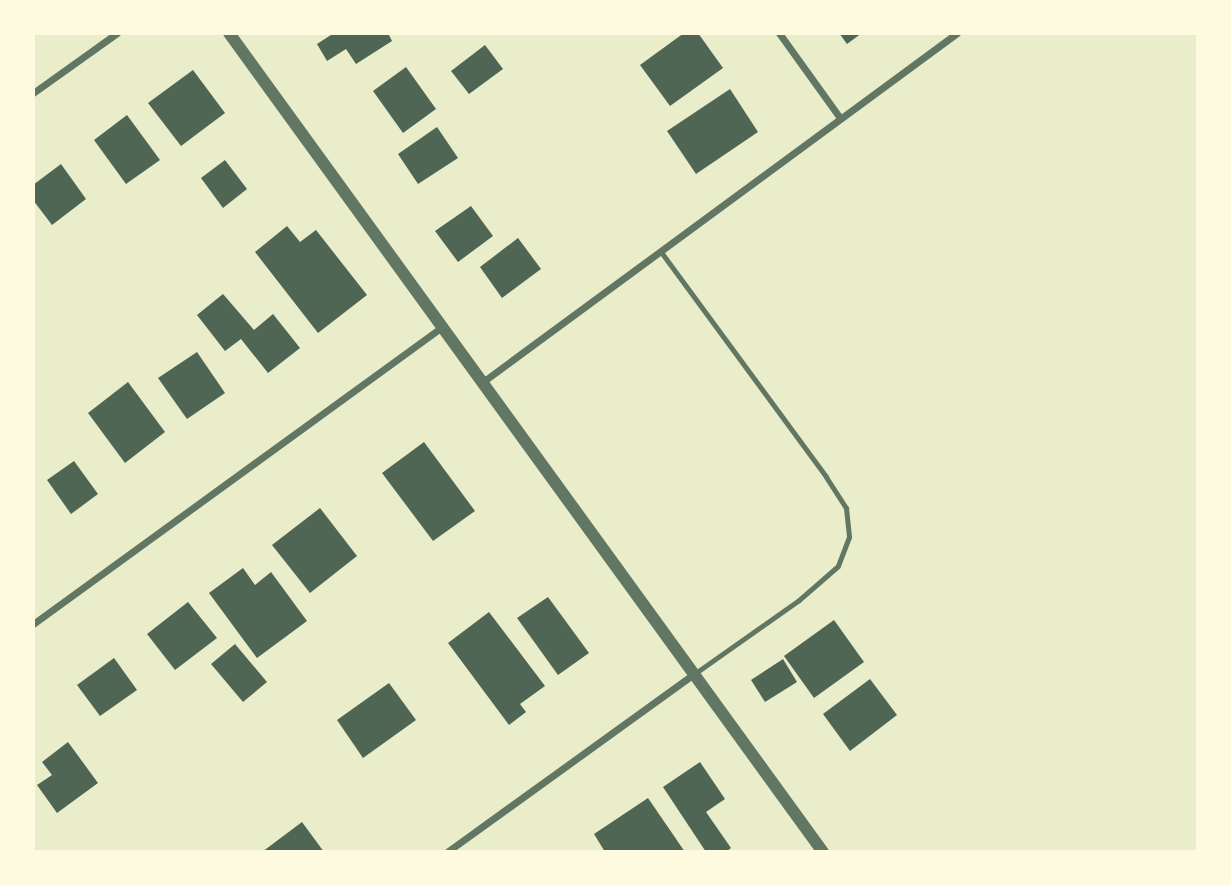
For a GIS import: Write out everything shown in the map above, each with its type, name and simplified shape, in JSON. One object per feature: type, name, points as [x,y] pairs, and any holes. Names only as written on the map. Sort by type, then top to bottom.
[{"type":"street","points":[[33,93],[117,33]]},
{"type":"street","points":[[229,33],[823,852]]},
{"type":"street","points":[[779,33],[840,118]]},
{"type":"street","points":[[484,382],[957,33]]},
{"type":"street","points":[[33,624],[442,327]]},
{"type":"street","points":[[447,852],[694,674]]},
{"type":"lane","points":[[661,252],[826,477],[846,508],[849,537],[838,566],[799,600],[694,674]]},
{"type":"building","points":[[334,33],[388,33],[392,41],[356,64],[346,49],[327,61],[317,44]]},
{"type":"building","points":[[684,33],[698,33],[723,68],[670,106],[640,65]]},
{"type":"building","points":[[839,33],[862,33],[847,44]]},
{"type":"building","points":[[485,45],[503,69],[469,94],[451,71]]},
{"type":"building","points":[[406,67],[436,109],[403,133],[373,91]]},
{"type":"building","points":[[193,70],[225,113],[181,146],[148,103]]},
{"type":"building","points":[[730,89],[758,132],[696,174],[667,131]]},
{"type":"building","points":[[127,115],[160,160],[126,184],[94,140]]},
{"type":"building","points":[[437,127],[458,158],[418,184],[398,154]]},
{"type":"building","points":[[225,160],[247,189],[223,208],[201,178]]},
{"type":"building","points":[[61,164],[86,199],[52,225],[33,200],[33,185]]},
{"type":"building","points":[[471,206],[493,236],[458,262],[435,231]]},
{"type":"building","points":[[287,226],[300,242],[316,230],[367,295],[318,333],[255,252]]},
{"type":"building","points":[[518,238],[541,269],[502,298],[480,267]]},
{"type":"building","points":[[223,294],[254,330],[273,314],[300,348],[268,373],[241,339],[225,351],[197,315]]},
{"type":"building","points":[[197,352],[225,393],[187,419],[158,378]]},
{"type":"building","points":[[128,382],[165,432],[125,463],[88,413]]},
{"type":"building","points":[[424,442],[475,511],[433,541],[382,473]]},
{"type":"building","points":[[74,461],[98,494],[71,514],[47,480]]},
{"type":"building","points":[[320,508],[357,556],[310,593],[272,545]]},
{"type":"building","points":[[243,568],[255,585],[271,572],[307,621],[257,658],[209,593]]},
{"type":"building","points":[[548,597],[589,653],[558,675],[517,618]]},
{"type":"building","points":[[188,602],[217,638],[175,670],[147,634]]},
{"type":"building","points":[[489,612],[545,686],[520,704],[526,712],[509,725],[448,643]]},
{"type":"building","points":[[834,620],[864,662],[814,698],[784,656]]},
{"type":"building","points":[[235,644],[267,682],[243,702],[211,664]]},
{"type":"building","points":[[114,658],[137,690],[100,716],[77,685]]},
{"type":"building","points":[[783,659],[797,682],[765,702],[751,680]]},
{"type":"building","points":[[870,679],[897,715],[850,751],[823,714]]},
{"type":"building","points":[[389,683],[416,720],[363,758],[337,720]]},
{"type":"building","points":[[68,742],[98,783],[57,813],[37,785],[52,775],[42,762]]},
{"type":"building","points":[[700,762],[725,799],[706,812],[731,848],[726,852],[706,852],[663,787]]},
{"type":"building","points":[[648,798],[685,852],[605,852],[594,834]]},
{"type":"building","points":[[302,822],[324,852],[262,852]]}]
